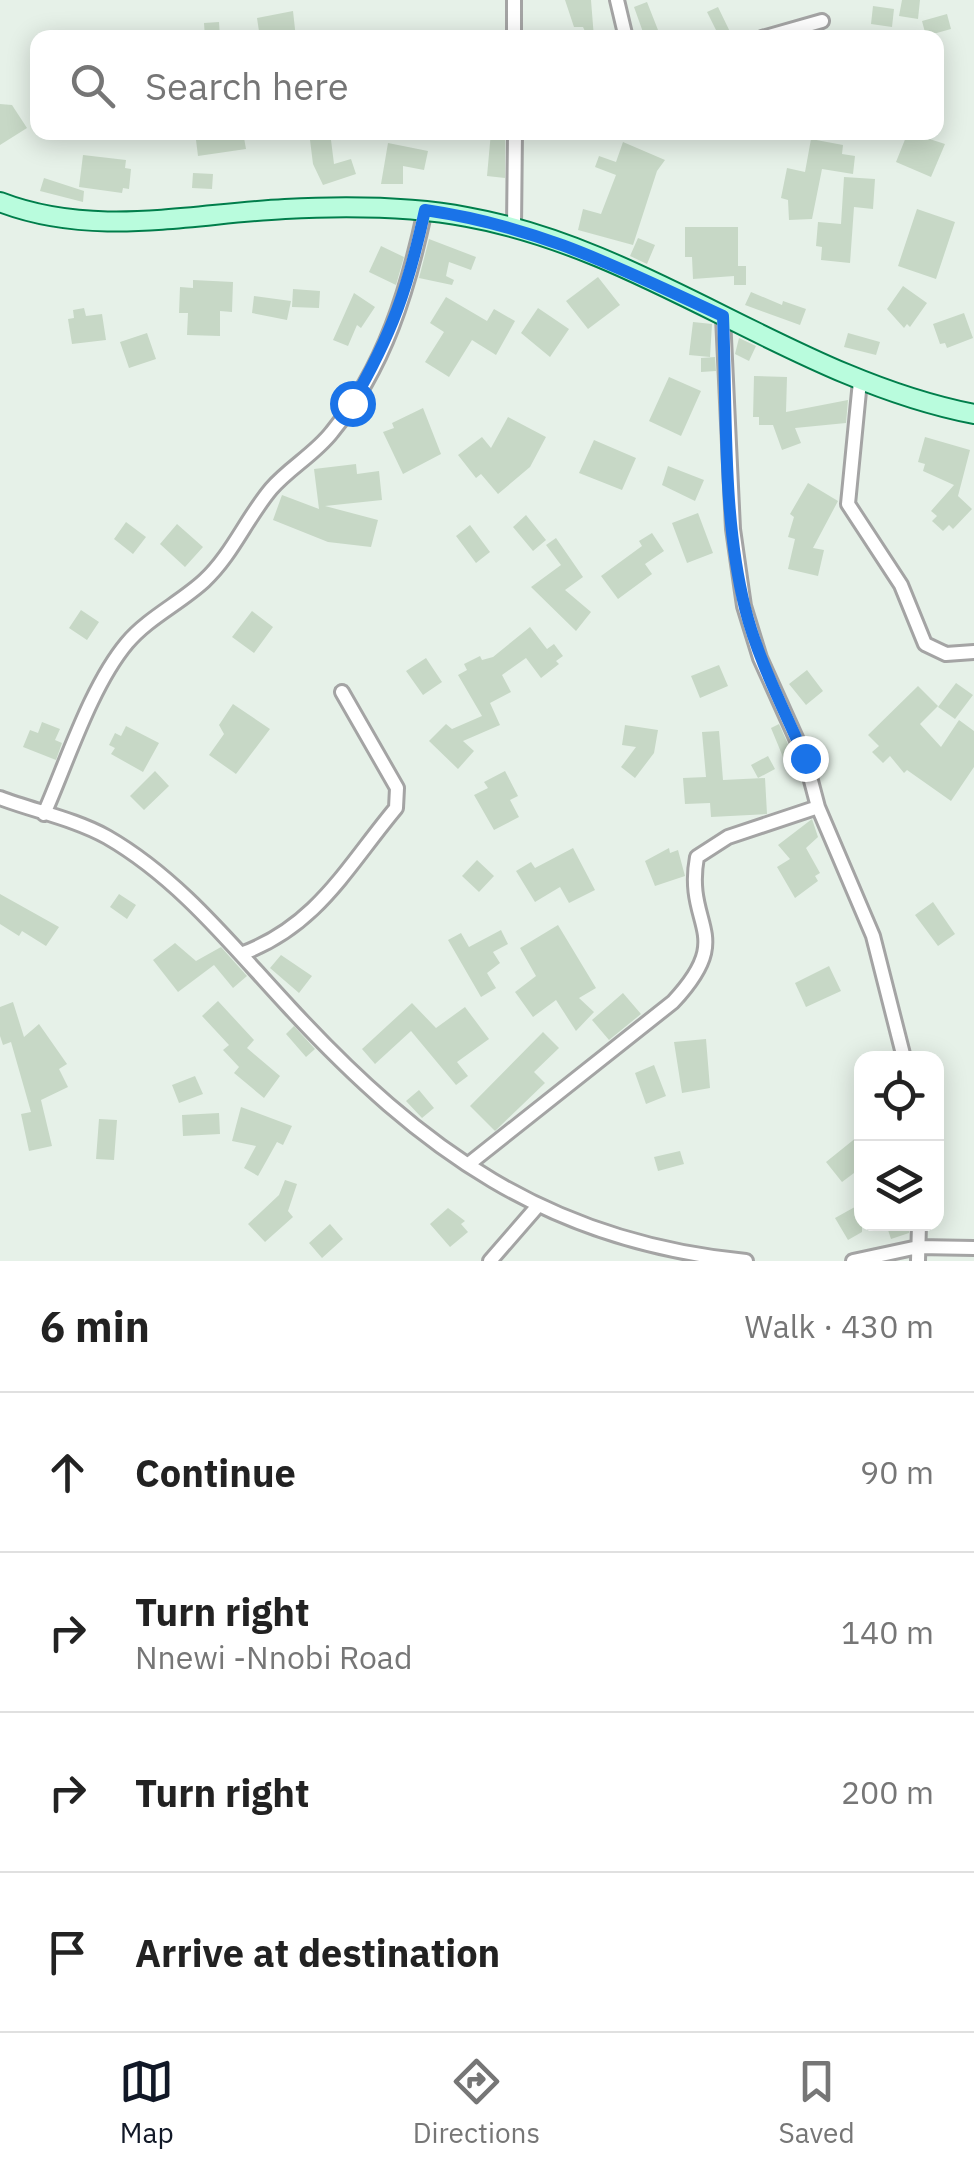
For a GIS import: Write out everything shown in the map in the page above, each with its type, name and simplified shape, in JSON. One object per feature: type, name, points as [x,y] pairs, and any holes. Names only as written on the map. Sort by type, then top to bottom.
[{"type":"main road","points":[[0,202],[96,221],[157,223],[286,209],[425,210],[514,228],[568,244],[860,381],[935,406],[974,414]]},
{"type":"street","points":[[514,0],[514,30]]},
{"type":"street","points":[[617,0],[624,30]]},
{"type":"street","points":[[789,30],[822,20]]},
{"type":"street","points":[[514,228],[515,140]]},
{"type":"street","points":[[44,814],[84,723],[128,642],[202,582],[226,557],[272,488],[331,434],[352,403],[387,342],[408,289],[425,210]]},
{"type":"street","points":[[723,316],[732,528],[744,606],[760,658],[805,758],[818,807],[873,936],[902,1051]]},
{"type":"street","points":[[860,381],[848,504],[902,586],[925,644],[946,654],[974,652]]},
{"type":"street","points":[[241,954],[276,941],[302,922],[396,808],[398,788],[342,692]]},
{"type":"street","points":[[0,798],[105,836],[150,867],[241,954],[372,1096],[536,1208],[643,1246],[746,1261]]},
{"type":"street","points":[[470,1163],[673,1002],[696,976],[707,956],[693,879],[697,857],[728,837],[818,807]]},
{"type":"street","points":[[490,1261],[536,1208]]},
{"type":"street","points":[[854,1261],[974,1248]]},
{"type":"building","points":[[565,0],[591,0],[593,30],[574,27]]},
{"type":"building","points":[[902,0],[920,0],[918,19],[899,16]]},
{"type":"building","points":[[647,2],[658,30],[642,30],[634,7]]},
{"type":"building","points":[[873,6],[894,9],[892,27],[871,24]]},
{"type":"building","points":[[718,7],[729,30],[716,30],[707,12]]},
{"type":"building","points":[[293,11],[295,30],[259,30],[257,18]]},
{"type":"building","points":[[947,14],[951,29],[924,30],[922,21]]},
{"type":"building","points":[[219,22],[220,30],[204,30],[204,23]]},
{"type":"building","points":[[0,104],[12,105],[27,128],[0,145]]},
{"type":"building","points":[[196,140],[244,140],[246,149],[198,156]]},
{"type":"building","points":[[310,140],[331,140],[334,164],[351,159],[356,174],[323,185],[313,164]]},
{"type":"building","points":[[490,140],[505,140],[505,178],[487,176]]},
{"type":"building","points":[[811,140],[843,145],[842,154],[855,156],[853,174],[822,169],[812,219],[789,220],[788,200],[781,198],[787,168],[805,172]]},
{"type":"building","points":[[905,140],[945,144],[931,177],[896,162]]},
{"type":"building","points":[[623,142],[665,160],[657,171],[633,245],[578,230],[583,209],[601,214],[616,175],[595,167],[599,156],[616,162]]},
{"type":"building","points":[[388,143],[428,151],[424,170],[403,166],[403,184],[381,184]]},
{"type":"building","points":[[83,155],[126,160],[125,168],[131,169],[129,189],[123,188],[122,193],[79,187]]},
{"type":"building","points":[[193,173],[213,174],[212,189],[192,188]]},
{"type":"building","points":[[844,177],[875,179],[873,209],[854,207],[850,263],[821,260],[822,247],[816,246],[818,222],[841,224]]},
{"type":"building","points":[[44,178],[84,191],[83,202],[40,191]]},
{"type":"building","points":[[917,209],[955,222],[936,279],[898,266]]},
{"type":"building","points":[[685,227],[738,227],[738,266],[746,266],[746,285],[734,285],[734,276],[693,279],[692,257],[685,257]]},
{"type":"building","points":[[638,238],[655,245],[647,264],[630,256]]},
{"type":"building","points":[[429,239],[476,257],[471,270],[449,262],[446,276],[454,280],[452,285],[419,278]]},
{"type":"building","points":[[381,246],[404,257],[396,285],[369,272]]},
{"type":"building","points":[[598,277],[620,305],[588,329],[566,301]]},
{"type":"building","points":[[193,280],[233,282],[232,312],[220,311],[220,336],[187,335],[188,313],[179,313],[180,287],[193,288]]},
{"type":"building","points":[[903,286],[927,303],[910,327],[907,324],[904,328],[887,309]]},
{"type":"building","points":[[293,289],[320,291],[319,308],[292,307]]},
{"type":"building","points":[[751,292],[782,305],[783,301],[806,309],[800,325],[745,305]]},
{"type":"building","points":[[354,293],[375,307],[361,328],[357,325],[348,346],[333,340]]},
{"type":"building","points":[[254,296],[291,301],[287,320],[252,313]]},
{"type":"building","points":[[446,297],[487,321],[494,309],[515,321],[496,355],[472,340],[449,377],[425,362],[444,332],[430,323]]},
{"type":"building","points":[[84,308],[86,316],[102,314],[106,340],[72,344],[68,319],[74,318],[73,310]]},
{"type":"building","points":[[538,308],[569,329],[550,357],[521,333]]},
{"type":"building","points":[[964,313],[973,338],[947,348],[945,343],[940,344],[933,324]]},
{"type":"building","points":[[693,322],[712,324],[710,357],[689,355]]},
{"type":"building","points":[[147,333],[156,359],[129,368],[120,342]]},
{"type":"building","points":[[848,333],[880,342],[876,355],[844,347]]},
{"type":"building","points":[[739,338],[756,346],[749,361],[735,354]]},
{"type":"building","points":[[715,357],[716,371],[701,372],[701,358]]},
{"type":"building","points":[[754,376],[787,377],[786,412],[848,400],[846,423],[795,428],[801,443],[782,450],[773,425],[759,425],[759,417],[753,417]]},
{"type":"building","points":[[669,377],[701,391],[681,436],[649,421]]},
{"type":"building","points":[[423,408],[441,454],[403,474],[383,432],[394,428],[392,423]]},
{"type":"building","points":[[508,417],[546,437],[530,467],[498,494],[481,474],[476,478],[458,455],[482,437],[491,448]]},
{"type":"building","points":[[925,437],[970,450],[958,496],[972,509],[953,529],[949,525],[943,531],[932,521],[937,516],[931,511],[954,485],[923,471],[925,464],[918,462]]},
{"type":"building","points":[[594,440],[636,458],[622,490],[579,473]]},
{"type":"building","points":[[356,464],[357,474],[379,471],[382,500],[325,506],[378,520],[371,547],[328,542],[273,520],[282,495],[319,509],[314,469]]},
{"type":"building","points":[[668,466],[704,480],[695,501],[662,485]]},
{"type":"building","points":[[808,483],[838,501],[813,548],[824,550],[818,576],[788,569],[795,539],[788,537],[794,517],[790,514]]},
{"type":"building","points":[[698,513],[713,553],[687,563],[672,523]]},
{"type":"building","points":[[526,515],[546,540],[533,551],[513,527]]},
{"type":"building","points":[[126,522],[146,537],[133,554],[114,539]]},
{"type":"building","points":[[177,524],[203,547],[185,567],[160,544]]},
{"type":"building","points":[[470,525],[490,552],[476,563],[456,536]]},
{"type":"building","points":[[652,533],[664,551],[645,564],[652,574],[618,599],[601,576],[642,546],[639,541]]},
{"type":"building","points":[[556,538],[583,577],[565,590],[591,612],[576,631],[531,587],[561,565],[546,545]]},
{"type":"building","points":[[81,610],[99,622],[87,640],[69,628]]},
{"type":"building","points":[[252,611],[273,627],[254,653],[232,637]]},
{"type":"building","points":[[530,627],[547,649],[554,644],[563,656],[556,661],[559,664],[541,678],[526,658],[502,675],[511,692],[490,703],[500,725],[463,741],[474,751],[458,769],[429,741],[446,724],[452,729],[482,716],[458,675],[467,670],[464,664],[480,656],[482,660],[493,657]]},
{"type":"building","points":[[426,658],[442,682],[423,695],[406,671]]},
{"type":"building","points":[[719,665],[728,686],[700,698],[691,676]]},
{"type":"building","points":[[807,670],[823,691],[806,705],[789,684]]},
{"type":"building","points":[[956,683],[973,695],[955,719],[938,707]]},
{"type":"building","points":[[918,686],[938,706],[920,724],[941,747],[959,720],[974,731],[974,767],[951,801],[907,770],[904,773],[890,756],[883,763],[872,752],[879,746],[868,735]]},
{"type":"building","points":[[233,704],[270,729],[236,774],[209,755],[224,734],[219,725]]},
{"type":"building","points":[[42,722],[60,729],[55,740],[62,743],[56,760],[23,747],[30,730],[38,733]]},
{"type":"building","points":[[779,724],[792,753],[783,757],[771,728]]},
{"type":"building","points":[[625,725],[658,730],[654,753],[635,778],[621,767],[636,747],[622,745]]},
{"type":"building","points":[[126,726],[159,743],[143,772],[111,754],[115,748],[109,745],[115,733],[121,736]]},
{"type":"building","points":[[719,731],[723,780],[765,778],[767,814],[711,817],[710,803],[685,804],[683,778],[706,777],[702,732]]},
{"type":"building","points":[[768,756],[775,769],[758,778],[751,765]]},
{"type":"building","points":[[155,771],[169,786],[144,810],[130,796]]},
{"type":"building","points":[[505,771],[518,796],[510,800],[519,817],[494,830],[474,795],[488,788],[484,782]]},
{"type":"building","points":[[812,819],[818,837],[806,848],[820,873],[815,876],[818,881],[795,898],[777,867],[790,859],[778,845]]},
{"type":"building","points":[[573,848],[595,890],[569,903],[560,887],[535,902],[516,871],[531,862],[535,868]]},
{"type":"building","points":[[669,848],[670,853],[678,850],[685,876],[655,886],[645,861]]},
{"type":"building","points":[[477,860],[494,876],[479,892],[462,876]]},
{"type":"building","points":[[0,894],[59,927],[46,946],[22,931],[19,936],[0,924]]},
{"type":"building","points":[[119,894],[136,905],[127,919],[110,907]]},
{"type":"building","points":[[933,902],[955,934],[938,946],[915,915]]},
{"type":"building","points":[[558,925],[596,988],[579,998],[594,1012],[576,1031],[556,1000],[533,1017],[515,992],[536,976],[520,948]]},
{"type":"building","points":[[501,930],[508,944],[493,952],[500,963],[487,973],[496,988],[481,997],[448,940],[461,933],[469,947]]},
{"type":"building","points":[[175,943],[196,961],[221,947],[247,976],[233,988],[214,965],[178,992],[153,960]]},
{"type":"building","points":[[281,955],[312,976],[299,993],[270,968]]},
{"type":"building","points":[[829,966],[841,991],[806,1007],[795,983]]},
{"type":"building","points":[[623,993],[641,1014],[609,1040],[592,1020]]},
{"type":"building","points":[[218,1001],[254,1040],[247,1048],[280,1076],[264,1098],[234,1073],[239,1067],[223,1050],[229,1045],[202,1016]]},
{"type":"building","points":[[13,1002],[24,1037],[39,1024],[67,1064],[59,1069],[68,1087],[41,1100],[52,1146],[29,1151],[21,1114],[31,1112],[11,1042],[3,1045],[0,1036],[0,1007]]},
{"type":"building","points":[[412,1003],[436,1028],[465,1007],[489,1039],[457,1062],[468,1076],[456,1085],[411,1031],[375,1064],[362,1049]]},
{"type":"building","points":[[294,1026],[315,1049],[306,1057],[286,1034]]},
{"type":"building","points":[[543,1032],[559,1048],[534,1072],[545,1083],[495,1131],[470,1106]]},
{"type":"building","points":[[706,1039],[710,1088],[682,1093],[674,1042]]},
{"type":"building","points":[[654,1065],[666,1096],[646,1104],[635,1073]]},
{"type":"building","points":[[195,1076],[203,1094],[179,1103],[172,1085]]},
{"type":"building","points":[[419,1090],[434,1108],[422,1118],[406,1101]]},
{"type":"building","points":[[241,1107],[292,1126],[283,1145],[277,1142],[258,1176],[244,1168],[256,1146],[232,1141]]},
{"type":"building","points":[[219,1113],[220,1134],[183,1136],[182,1115]]},
{"type":"building","points":[[99,1119],[117,1120],[114,1160],[96,1159]]},
{"type":"building","points":[[854,1139],[854,1173],[842,1182],[826,1162]]},
{"type":"building","points":[[680,1151],[684,1164],[658,1171],[654,1157]]},
{"type":"building","points":[[285,1180],[297,1184],[288,1211],[293,1217],[265,1242],[248,1224],[279,1195]]},
{"type":"building","points":[[854,1207],[854,1231],[862,1232],[848,1240],[835,1218]]},
{"type":"building","points":[[448,1208],[465,1221],[461,1224],[468,1232],[450,1247],[430,1224]]},
{"type":"building","points":[[330,1224],[343,1239],[322,1258],[309,1243]]},
{"type":"building","points":[[888,1231],[909,1231],[909,1233],[891,1239]]},
{"type":"route","points":[[352,403],[387,342],[408,289],[425,210],[469,217],[568,244],[723,316],[732,528],[744,606],[760,658],[805,758]]}]
